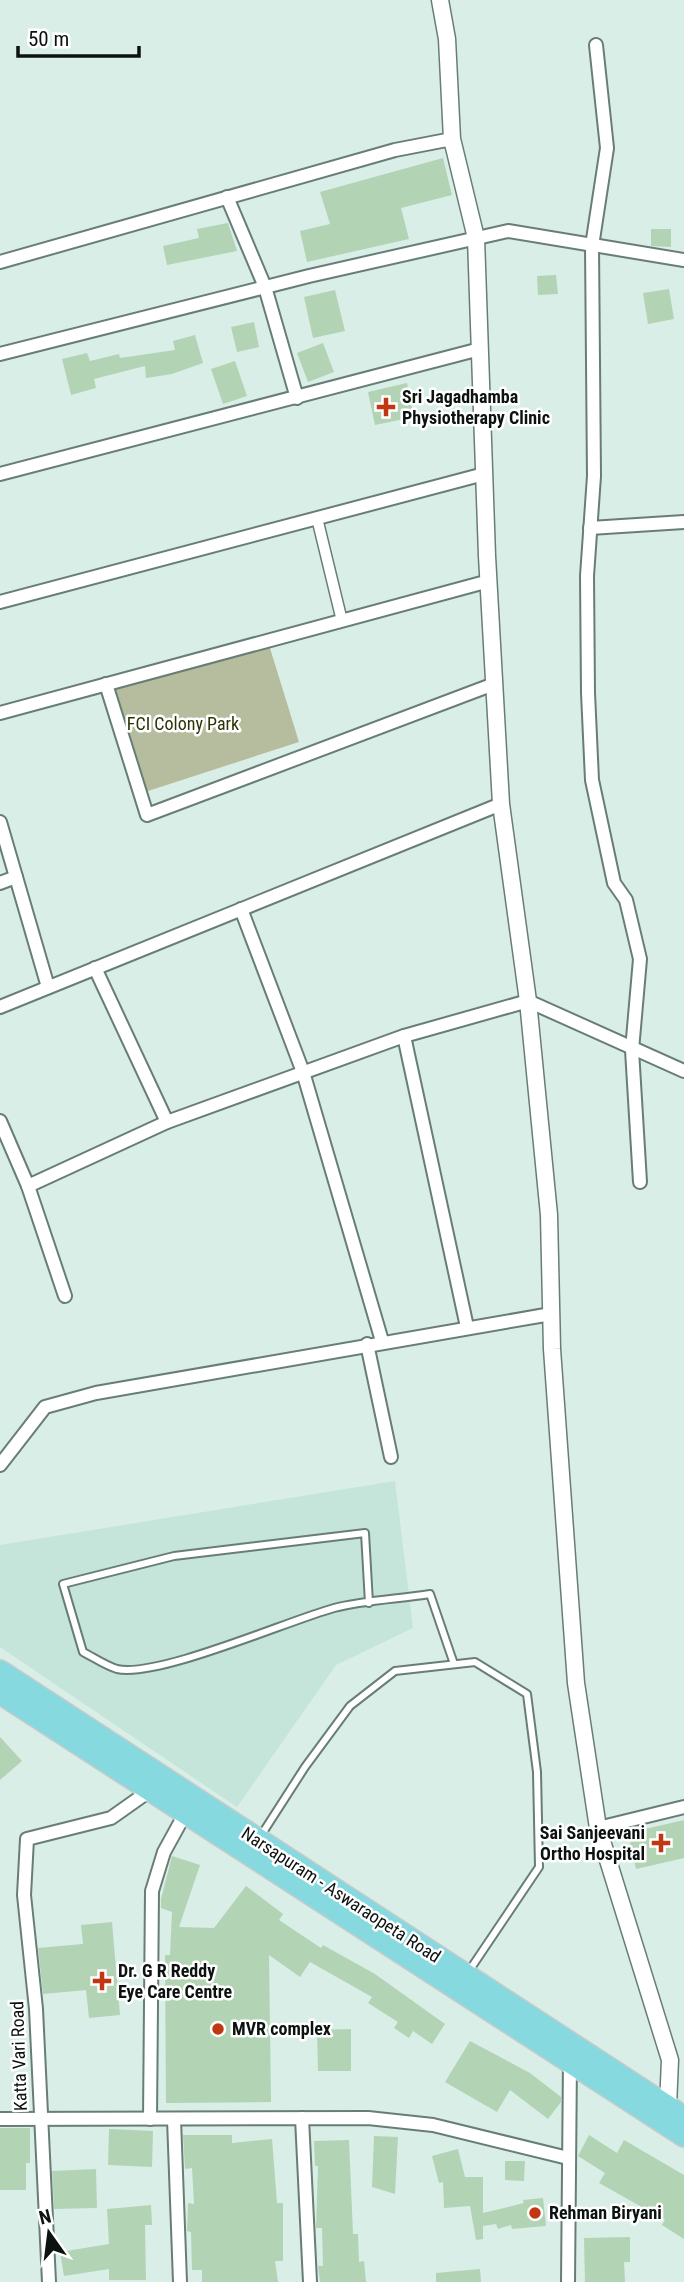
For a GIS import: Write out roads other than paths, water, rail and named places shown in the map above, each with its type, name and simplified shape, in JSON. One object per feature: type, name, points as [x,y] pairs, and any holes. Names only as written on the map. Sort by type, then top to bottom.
[{"type":"main road","name":"Narsapuram - Aswaraopeta Road","points":[[0,1671],[253,1847],[472,1987],[676,2112]]},
{"type":"main road","name":"Narsapuram - Aswaraopeta Road","points":[[0,1693],[186,1812],[253,1847]]},
{"type":"main road","name":"Narsapuram - Aswaraopeta Road","points":[[472,1987],[570,2061],[684,2136]]},
{"type":"street","points":[[440,0],[447,46],[452,139],[476,238],[484,474],[501,804],[528,1001],[549,1215],[551,1314],[576,1683],[598,1828],[670,2060],[676,2112]]},
{"type":"street","points":[[596,45],[607,148],[592,246],[594,476],[590,528],[588,693],[592,780],[614,883],[629,910],[640,959],[632,1050],[640,1182]]},
{"type":"street","points":[[0,262],[396,150],[452,139]]},
{"type":"street","points":[[227,197],[265,287],[297,398]]},
{"type":"street","points":[[0,354],[265,287],[508,231],[684,260]]},
{"type":"street","points":[[0,474],[480,349]]},
{"type":"street","points":[[0,602],[484,474]]},
{"type":"street","points":[[317,518],[342,621]]},
{"type":"street","points":[[590,528],[684,522]]},
{"type":"street","points":[[0,713],[489,582]]},
{"type":"street","points":[[106,684],[148,815],[494,684]]},
{"type":"street","points":[[0,1007],[501,804]]},
{"type":"street","points":[[0,822],[48,987]]},
{"type":"street","points":[[0,883],[16,877]]},
{"type":"street","points":[[241,909],[303,1072],[382,1341]]},
{"type":"street","points":[[95,968],[167,1122]]},
{"type":"street","points":[[28,1186],[167,1122],[404,1036],[528,1001],[632,1050],[684,1070]]},
{"type":"street","points":[[404,1036],[467,1328]]},
{"type":"street","points":[[0,1121],[28,1186],[65,1296]]},
{"type":"street","points":[[0,1465],[45,1407],[96,1393],[382,1341],[551,1314]]},
{"type":"street","points":[[367,1344],[391,1457]]},
{"type":"street","name":"Katta Vari Road","points":[[49,2282],[39,2117],[36,2009],[24,1895],[27,1839],[111,1818],[152,1789]]},
{"type":"street","points":[[598,1828],[684,1807]]},
{"type":"street","points":[[150,2119],[152,1891],[164,1852],[186,1812]]},
{"type":"street","points":[[568,2282],[570,2061]]},
{"type":"street","points":[[302,2118],[310,2282]]},
{"type":"street","points":[[0,2119],[368,2118],[433,2124],[568,2158]]},
{"type":"street","points":[[174,2119],[180,2282]]},
{"type":"lane","points":[[369,1603],[365,1533],[174,1556],[64,1584],[83,1652],[116,1669],[145,1668],[173,1661],[336,1608],[430,1594],[454,1664]]},
{"type":"lane","points":[[253,1847],[305,1767],[350,1706],[395,1671],[475,1662],[527,1694],[540,1818],[539,1867],[472,1987]]},
{"type":"place","name":"Sri Jagadhamba Physiotherapy Clinic","points":[[386,407]]},
{"type":"place","name":"Sai Sanjeevani Ortho Hospital","points":[[661,1843]]},
{"type":"place","name":"Dr. G R Reddy Eye Care Centre","points":[[102,1981]]},
{"type":"place","name":"MVR complex","points":[[218,2029]]},
{"type":"place","name":"Rehman Biryani","points":[[535,2213]]},
{"type":"park label","name":"FCI Colony Park","points":[[183,724]]}]
